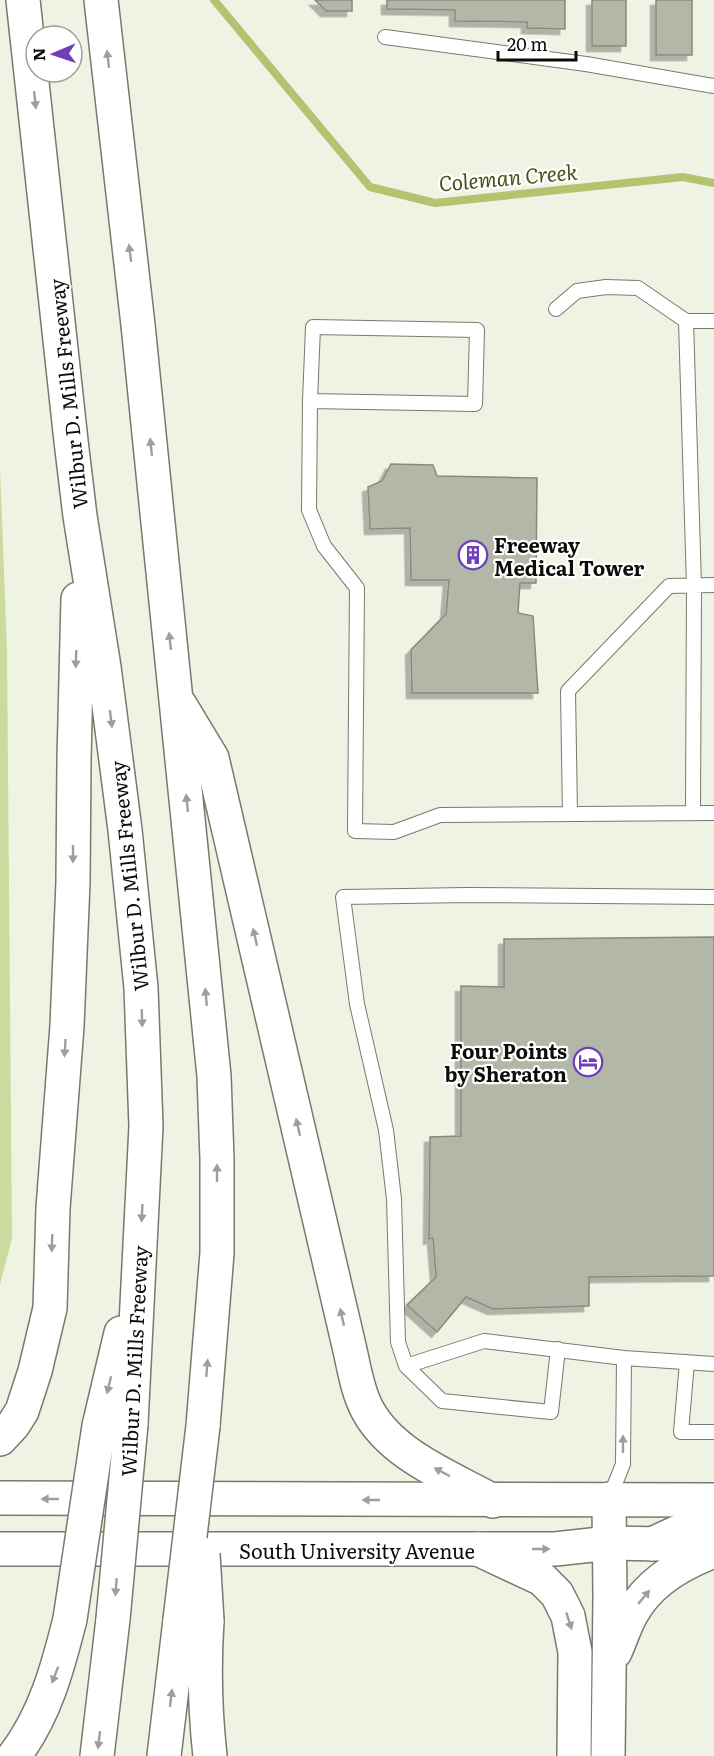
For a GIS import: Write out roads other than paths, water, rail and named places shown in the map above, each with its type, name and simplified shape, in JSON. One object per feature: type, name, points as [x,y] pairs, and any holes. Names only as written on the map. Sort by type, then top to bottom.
[{"type":"main road","name":"Wilbur D. Mills Freeway","points":[[23,0],[80,516],[104,668],[125,830],[141,988],[146,1126],[132,1424],[97,1756]]},
{"type":"main road","points":[[101,0],[137,313],[214,1076],[217,1159],[217,1253],[198,1475],[193,1621],[164,1756]]},
{"type":"main road","points":[[0,1439],[22,1411],[35,1371],[50,1308],[53,1208],[67,1026],[73,882],[80,516]]},
{"type":"main road","points":[[176,699],[212,758],[349,1346],[366,1408],[390,1439],[411,1456],[493,1501]]},
{"type":"main road","points":[[14,1756],[41,1711],[58,1668],[70,1619],[99,1426],[140,1246]]},
{"type":"main road","points":[[0,1498],[714,1500]]},
{"type":"main road","points":[[608,1756],[609,1499]]},
{"type":"main road","points":[[652,1544],[685,1529],[714,1525]]},
{"type":"main road","name":"South University Avenue","points":[[0,1549],[555,1549],[610,1543],[714,1545]]},
{"type":"main road","points":[[478,1549],[542,1580],[557,1594],[568,1616],[575,1652],[574,1756]]},
{"type":"main road","points":[[609,1668],[632,1612],[650,1590],[667,1575],[691,1560],[714,1551]]},
{"type":"main road","points":[[193,1621],[205,1660],[210,1756]]},
{"type":"lane","points":[[384,37],[586,64],[714,87]]},
{"type":"lane","points":[[556,309],[577,291],[606,287],[638,288],[686,321],[714,321]]},
{"type":"lane","points":[[686,321],[694,586],[693,813]]},
{"type":"lane","points":[[310,402],[476,404],[477,330],[314,327],[310,402],[309,510],[324,546],[357,588],[355,831],[394,832],[440,814],[714,813]]},
{"type":"lane","points":[[570,814],[568,691],[669,586],[714,585]]},
{"type":"lane","points":[[558,1349],[551,1412],[442,1401],[406,1366],[398,1342],[394,1199],[386,1130],[357,1004],[343,897],[466,895],[714,897]]},
{"type":"lane","points":[[406,1366],[484,1341],[624,1358],[714,1364]]},
{"type":"lane","points":[[609,1499],[623,1464],[624,1358]]},
{"type":"lane","points":[[687,1362],[681,1432],[714,1432]]},
{"type":"waterway","name":"Coleman Creek","points":[[214,0],[370,187],[435,203],[683,177],[714,183]]},
{"type":"place","name":"Freeway Medical Tower","points":[[473,555]]},
{"type":"place","name":"Four Points by Sheraton","points":[[588,1062]]}]
